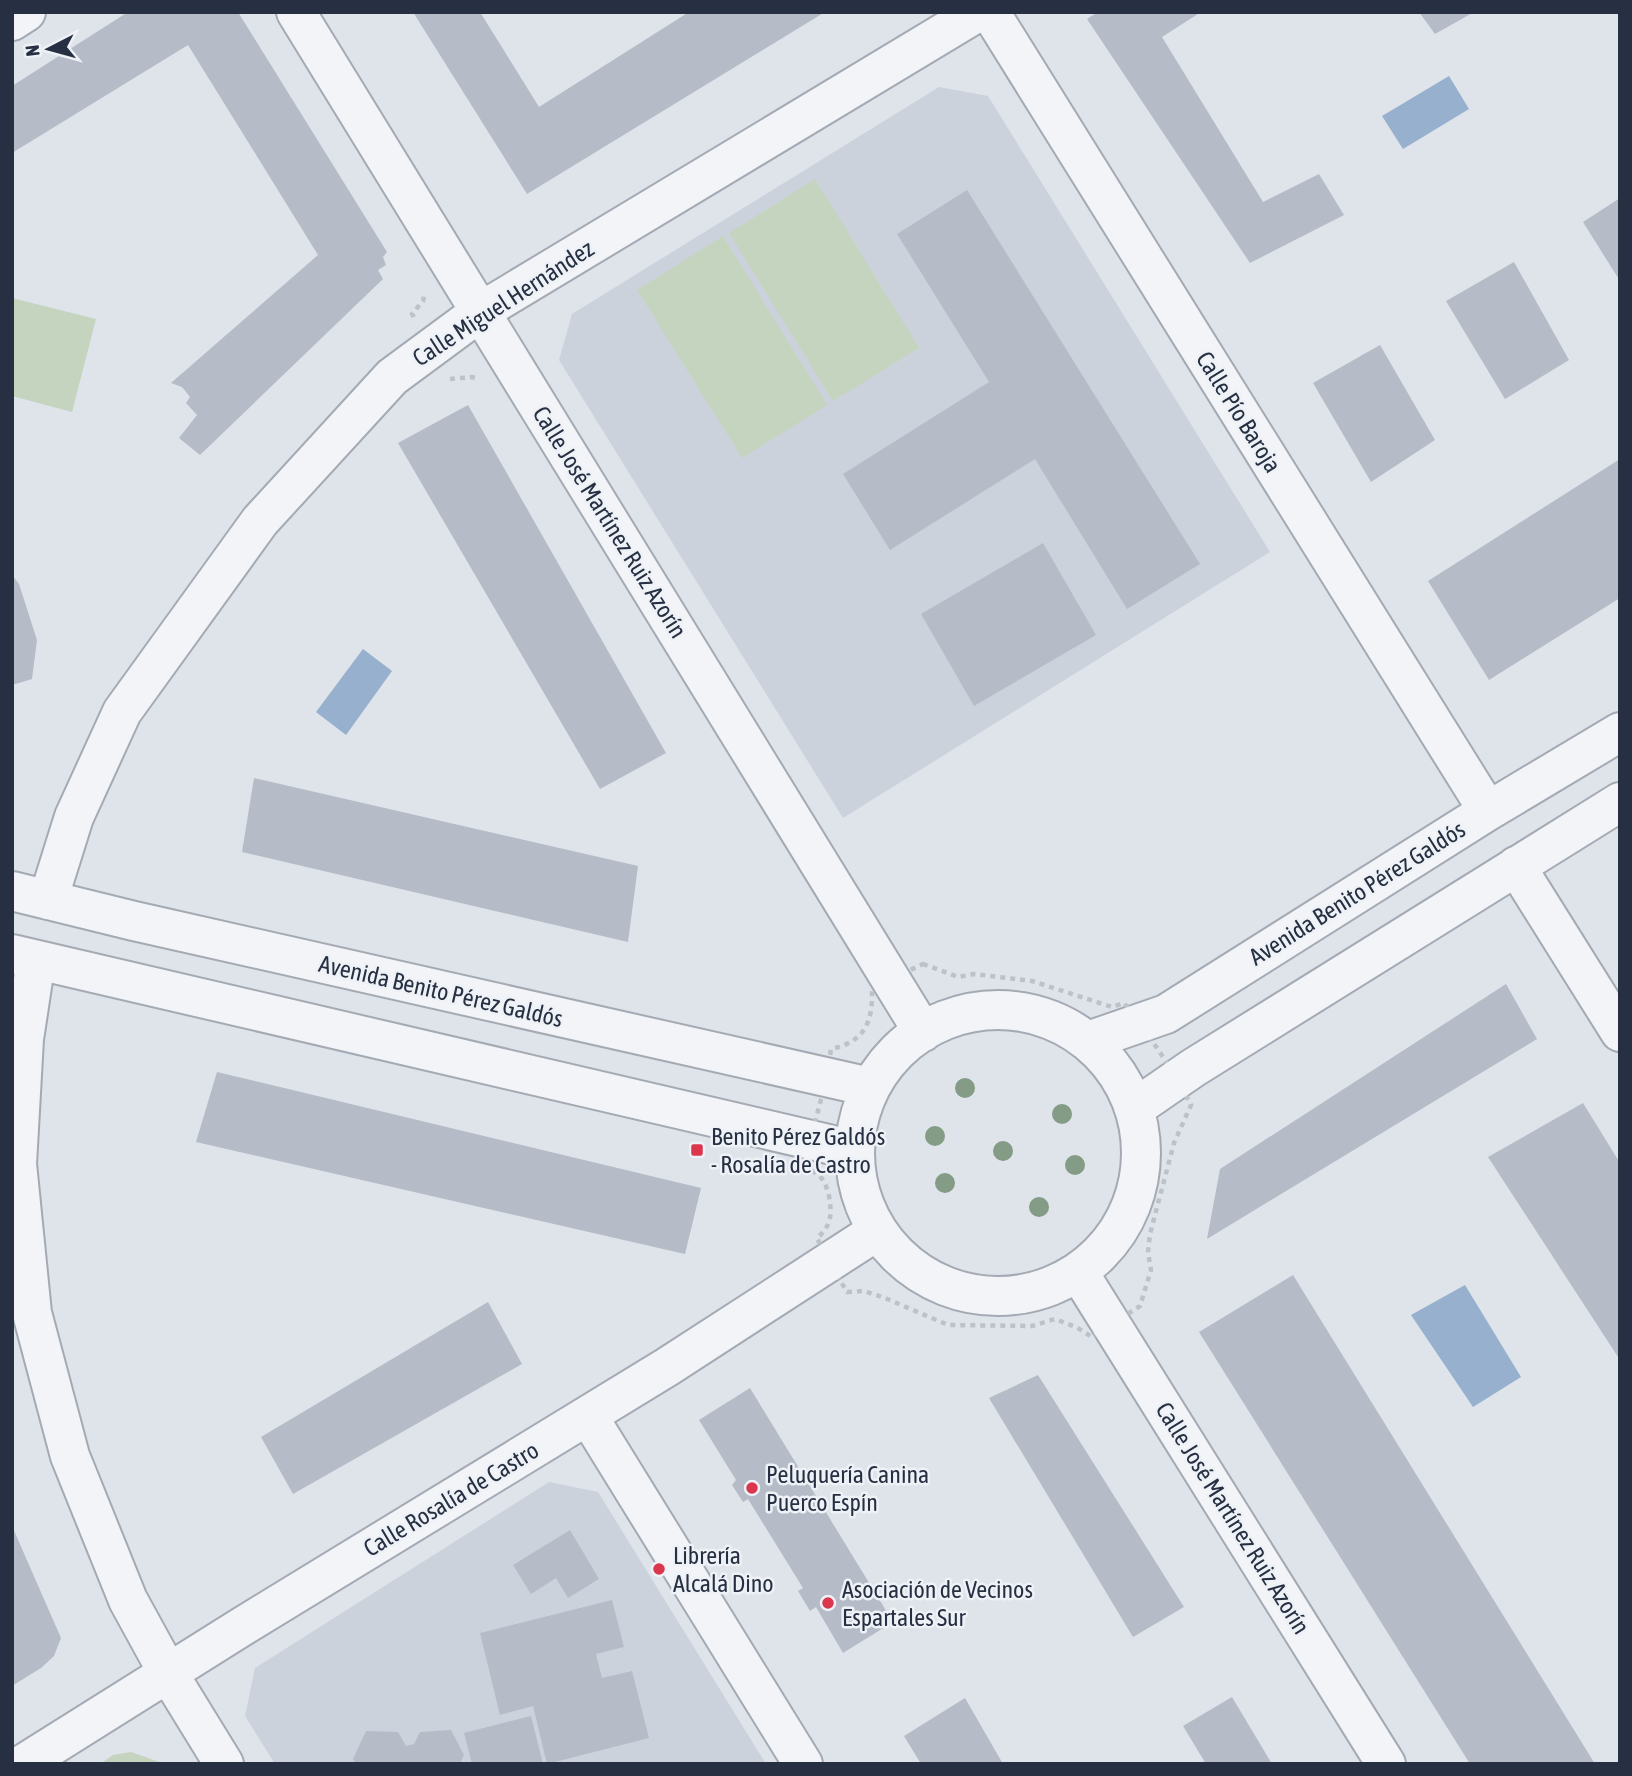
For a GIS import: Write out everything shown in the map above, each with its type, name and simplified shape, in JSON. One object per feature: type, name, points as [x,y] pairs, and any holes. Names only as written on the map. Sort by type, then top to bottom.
[{"type":"street","points":[[12,21],[26,12]]},
{"type":"street","name":"Calle José Martínez Ruiz Azorín","points":[[296,12],[923,1032]]},
{"type":"street","name":"Calle Miguel Hernández","points":[[30,895],[74,817],[122,712],[260,521],[392,377],[480,312],[978,12]]},
{"type":"street","name":"Calle Pío Baroja","points":[[990,12],[1488,811]]},
{"type":"street","name":"Avenida Benito Pérez Galdós","points":[[1088,1041],[1166,1014],[1488,811],[1620,732]]},
{"type":"street","points":[[1135,1108],[1177,1079],[1620,802]]},
{"type":"street","points":[[1517,866],[1620,1032]]},
{"type":"street","name":"Avenida Benito Pérez Galdós","points":[[30,895],[870,1087]]},
{"type":"street","points":[[224,1764],[168,1673],[128,1600],[70,1456],[32,1313],[17,1164],[24,1039],[24,957],[854,1150]]},
{"type":"street","points":[[979,1010],[1016,1010],[1056,1022],[1088,1041],[1116,1072],[1135,1108],[1142,1146],[1139,1180],[1124,1224],[1105,1251],[1079,1273],[1032,1294],[990,1298],[944,1287],[905,1264],[877,1231],[858,1186],[854,1150],[858,1124],[870,1087],[884,1065],[910,1040],[942,1021],[979,1010]]},
{"type":"street","name":"Calle Rosalía de Castro","points":[[23,1764],[588,1416],[877,1231]]},
{"type":"street","name":"Calle José Martínez Ruiz Azorín","points":[[1079,1273],[1386,1764]]},
{"type":"street","points":[[588,1416],[803,1764]]},
{"type":"path","points":[[923,964],[958,977],[974,974],[1032,981],[1112,1007],[1124,1003],[1140,1023],[1191,1105],[1174,1143],[1150,1234],[1150,1270],[1140,1306],[1092,1337],[1055,1319],[1032,1326],[948,1325],[864,1291],[847,1292],[817,1238],[824,1232],[831,1215],[827,1188],[813,1171],[803,1167],[827,1077],[831,1049],[842,1047],[859,1035],[869,1022],[872,990],[923,964]]},
{"type":"shaded area","points":[[939,87],[988,96],[1270,552],[843,818],[559,360],[572,314]]},
{"type":"shaded area","points":[[549,1482],[598,1492],[766,1764],[275,1764],[245,1716],[255,1668]]},
{"type":"green space","points":[[815,179],[919,348],[833,401],[729,233]]},
{"type":"green space","points":[[723,236],[827,405],[742,458],[637,290]]},
{"type":"green space","points":[[12,298],[96,319],[72,412],[12,396]]},
{"type":"green space","points":[[131,1752],[165,1764],[100,1764],[113,1755]]},
{"type":"water","points":[[1449,76],[1469,109],[1403,149],[1382,116]]},
{"type":"water","points":[[363,649],[392,671],[346,735],[316,712]]},
{"type":"water","points":[[1465,1285],[1521,1377],[1473,1407],[1411,1315]]},
{"type":"building","points":[[128,12],[238,12],[387,252],[383,257],[386,265],[378,270],[383,279],[200,455],[179,438],[197,415],[186,403],[190,397],[182,387],[171,383],[318,255],[188,45],[12,153],[12,86]]},
{"type":"building","points":[[413,12],[480,12],[539,107],[689,12],[825,12],[527,194]]},
{"type":"building","points":[[1098,12],[1201,12],[1162,37],[1263,202],[1319,174],[1344,215],[1250,263],[1087,19]]},
{"type":"building","points":[[1419,12],[1474,12],[1435,34]]},
{"type":"building","points":[[967,190],[1200,564],[1127,609],[1035,459],[890,550],[843,474],[989,382],[897,234]]},
{"type":"building","points":[[1620,198],[1620,281],[1583,222]]},
{"type":"building","points":[[1514,262],[1569,360],[1505,399],[1446,301]]},
{"type":"building","points":[[1380,345],[1435,440],[1371,482],[1313,383]]},
{"type":"building","points":[[468,405],[666,753],[600,789],[398,443]]},
{"type":"building","points":[[1620,459],[1620,598],[1489,680],[1428,581]]},
{"type":"building","points":[[1043,543],[1096,635],[974,706],[921,614]]},
{"type":"building","points":[[12,575],[19,584],[37,640],[32,679],[12,685]]},
{"type":"building","points":[[254,778],[638,866],[628,942],[242,852]]},
{"type":"building","points":[[1506,984],[1537,1039],[1207,1239],[1220,1169]]},
{"type":"building","points":[[217,1072],[701,1188],[685,1254],[196,1142]]},
{"type":"building","points":[[1583,1103],[1620,1163],[1620,1360],[1488,1157]]},
{"type":"building","points":[[1293,1275],[1595,1764],[1470,1764],[1199,1332]]},
{"type":"building","points":[[488,1302],[522,1364],[293,1494],[261,1437]]},
{"type":"building","points":[[1038,1375],[1184,1607],[1133,1637],[989,1398]]},
{"type":"building","points":[[750,1388],[893,1622],[843,1653],[816,1607],[810,1611],[798,1591],[803,1588],[748,1499],[743,1502],[732,1485],[736,1480],[699,1420]]},
{"type":"building","points":[[12,1526],[61,1638],[54,1656],[41,1668],[12,1686]]},
{"type":"building","points":[[570,1530],[599,1579],[568,1598],[556,1578],[531,1594],[513,1565]]},
{"type":"building","points":[[612,1600],[624,1647],[596,1654],[602,1678],[632,1671],[649,1738],[547,1764],[533,1706],[500,1715],[480,1633]]},
{"type":"building","points":[[1232,1697],[1272,1764],[1206,1764],[1183,1726]]},
{"type":"building","points":[[965,1698],[1003,1764],[921,1764],[904,1736]]},
{"type":"building","points":[[531,1716],[543,1764],[472,1764],[464,1733]]},
{"type":"building","points":[[451,1730],[464,1755],[460,1764],[356,1764],[353,1759],[366,1731],[398,1732],[406,1746],[414,1744],[420,1732]]},
{"type":"place","name":"Benito Pérez Galdós - Rosalía de Castro","points":[[697,1150]]},
{"type":"place","name":"Peluquería Canina Puerco Espín","points":[[752,1488]]},
{"type":"place","name":"Librería Alcalá Dino","points":[[659,1569]]},
{"type":"place","name":"Asociación de Vecinos Espartales Sur","points":[[828,1603]]}]
